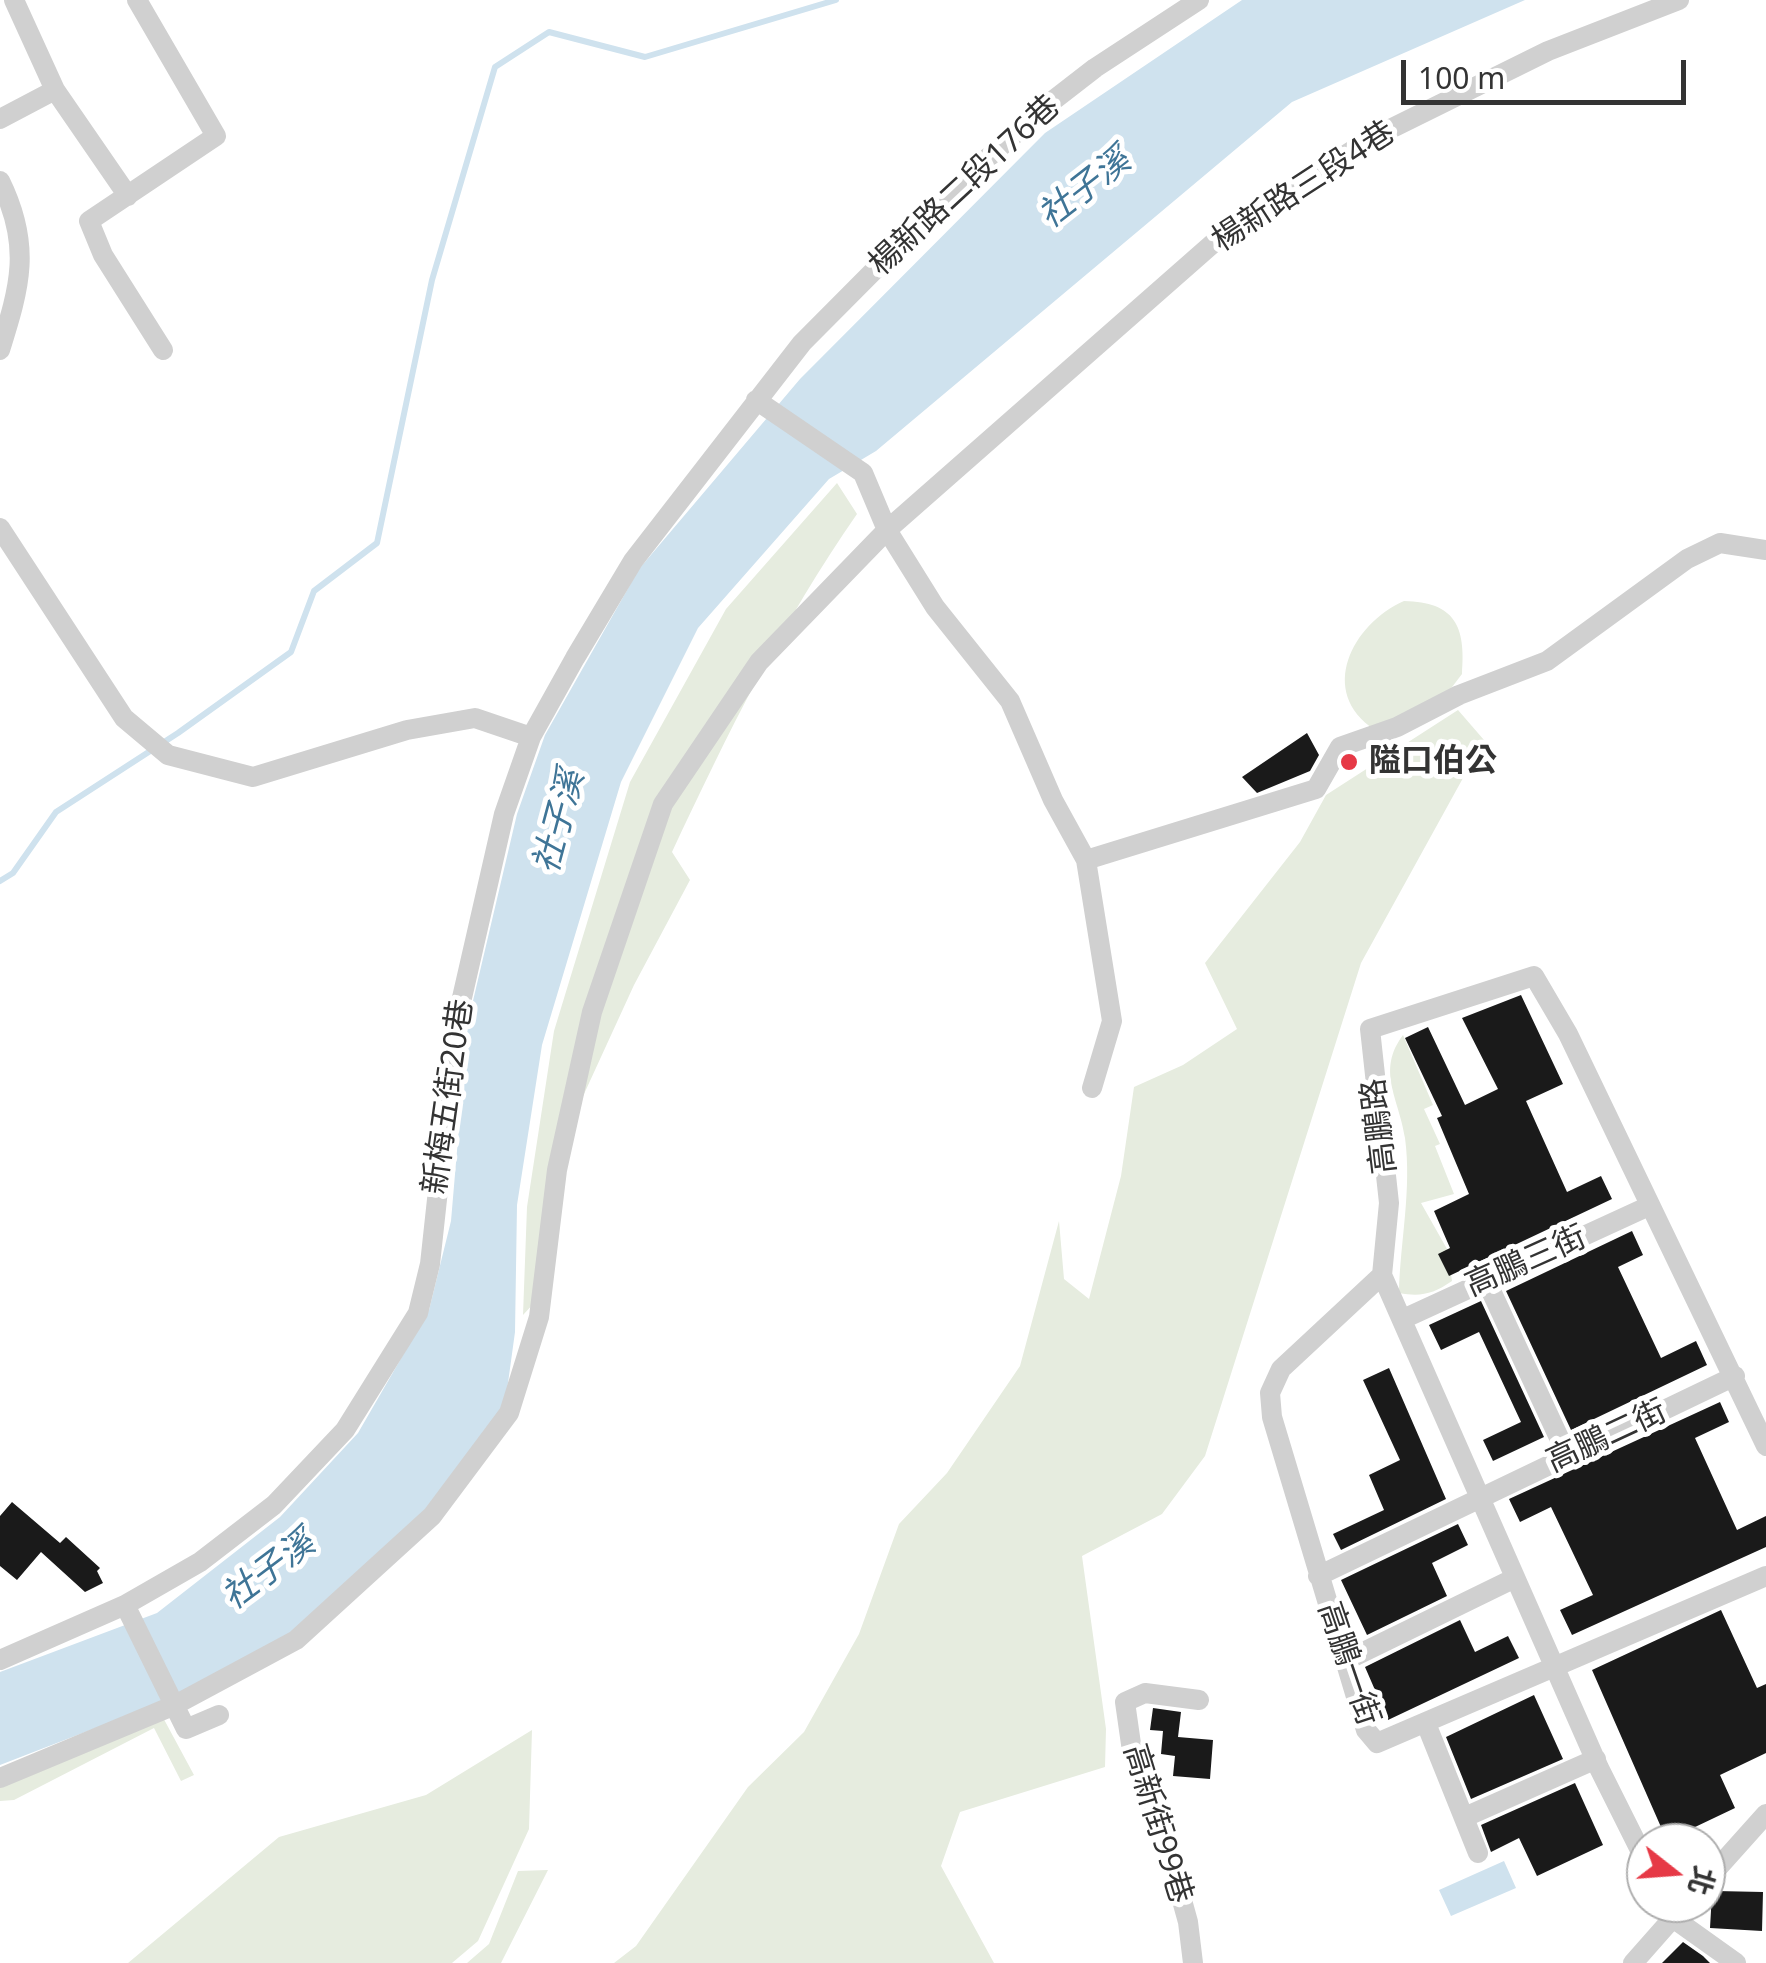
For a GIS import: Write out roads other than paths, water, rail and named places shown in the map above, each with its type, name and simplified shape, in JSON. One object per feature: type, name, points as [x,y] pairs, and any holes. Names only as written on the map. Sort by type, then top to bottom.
[{"type":"street","points":[[14,0],[56,90],[128,196]]},
{"type":"street","points":[[136,0],[216,136],[89,222],[103,255],[163,350]]},
{"type":"street","name":"楊新路二段176巷","points":[[761,403],[802,343],[975,169],[1095,68],[1199,0]]},
{"type":"street","name":"楊新路三段4巷","points":[[0,1778],[174,1705],[296,1640],[432,1516],[509,1413],[539,1318],[557,1170],[592,1012],[662,804],[759,662],[887,530],[1227,231],[1372,138],[1548,50],[1678,0]]},
{"type":"street","points":[[0,119],[56,90]]},
{"type":"street","points":[[0,181],[12,206],[22,278],[0,350]]},
{"type":"street","points":[[761,403],[863,473],[887,530],[935,607],[1010,701],[1053,800],[1086,860],[1112,1021],[1092,1088]]},
{"type":"street","name":"新梅五街20巷","points":[[0,1660],[128,1613],[274,1505],[345,1430],[418,1314],[430,1264],[456,1024],[504,814],[531,737],[634,561],[761,403]]},
{"type":"street","points":[[2,535],[124,718],[168,754],[253,777],[407,730],[474,718],[531,737]]},
{"type":"street","points":[[1086,860],[1316,789],[1340,747],[1397,727],[1460,695],[1548,661],[1686,559],[1720,543],[1766,550]]},
{"type":"street","name":"高鵬路","points":[[1382,1275],[1389,1203],[1370,1028],[1534,976],[1568,1034],[1766,1446]]},
{"type":"street","name":"高鵬三街","points":[[1403,1319],[1649,1206]]},
{"type":"street","points":[[1382,1275],[1627,1823]]},
{"type":"street","name":"高鵬一街","points":[[1382,1275],[1281,1369],[1270,1393],[1272,1417],[1318,1576],[1366,1730],[1378,1744],[1766,1576]]},
{"type":"street","points":[[1486,1280],[1567,1456]]},
{"type":"street","name":"高鵬二街","points":[[1318,1576],[1735,1376]]},
{"type":"street","points":[[1345,1661],[1515,1578]]},
{"type":"street","points":[[128,1613],[186,1729],[219,1714]]},
{"type":"street","name":"高新街99巷","points":[[1192,1963],[1188,1922],[1132,1750],[1124,1711],[1125,1702],[1145,1693],[1199,1700]]},
{"type":"street","points":[[1426,1726],[1478,1853]]},
{"type":"street","points":[[1465,1817],[1596,1759]]},
{"type":"street","points":[[1726,1859],[1766,1814]]},
{"type":"street","points":[[1633,1963],[1664,1923]]},
{"type":"street","points":[[1692,1923],[1736,1963]]},
{"type":"water","points":[[1242,0],[1525,0],[1292,102],[876,451],[829,479],[698,628],[621,782],[542,1045],[517,1205],[515,1332],[504,1412],[425,1515],[293,1633],[155,1705],[0,1765],[0,1672],[157,1613],[280,1517],[358,1433],[429,1310],[451,1221],[468,1022],[517,814],[545,735],[639,569],[800,379],[1045,133]]},
{"type":"water","points":[[1504,1861],[1516,1888],[1451,1916],[1439,1890]]},
{"type":"waterway","name":"社子溪","points":[[0,881],[13,873],[56,812],[178,733],[291,652],[314,591],[377,543],[432,280],[495,67],[549,32],[645,57],[836,0]]},
{"type":"place","name":"隘口伯公","points":[[1349,762]]}]
